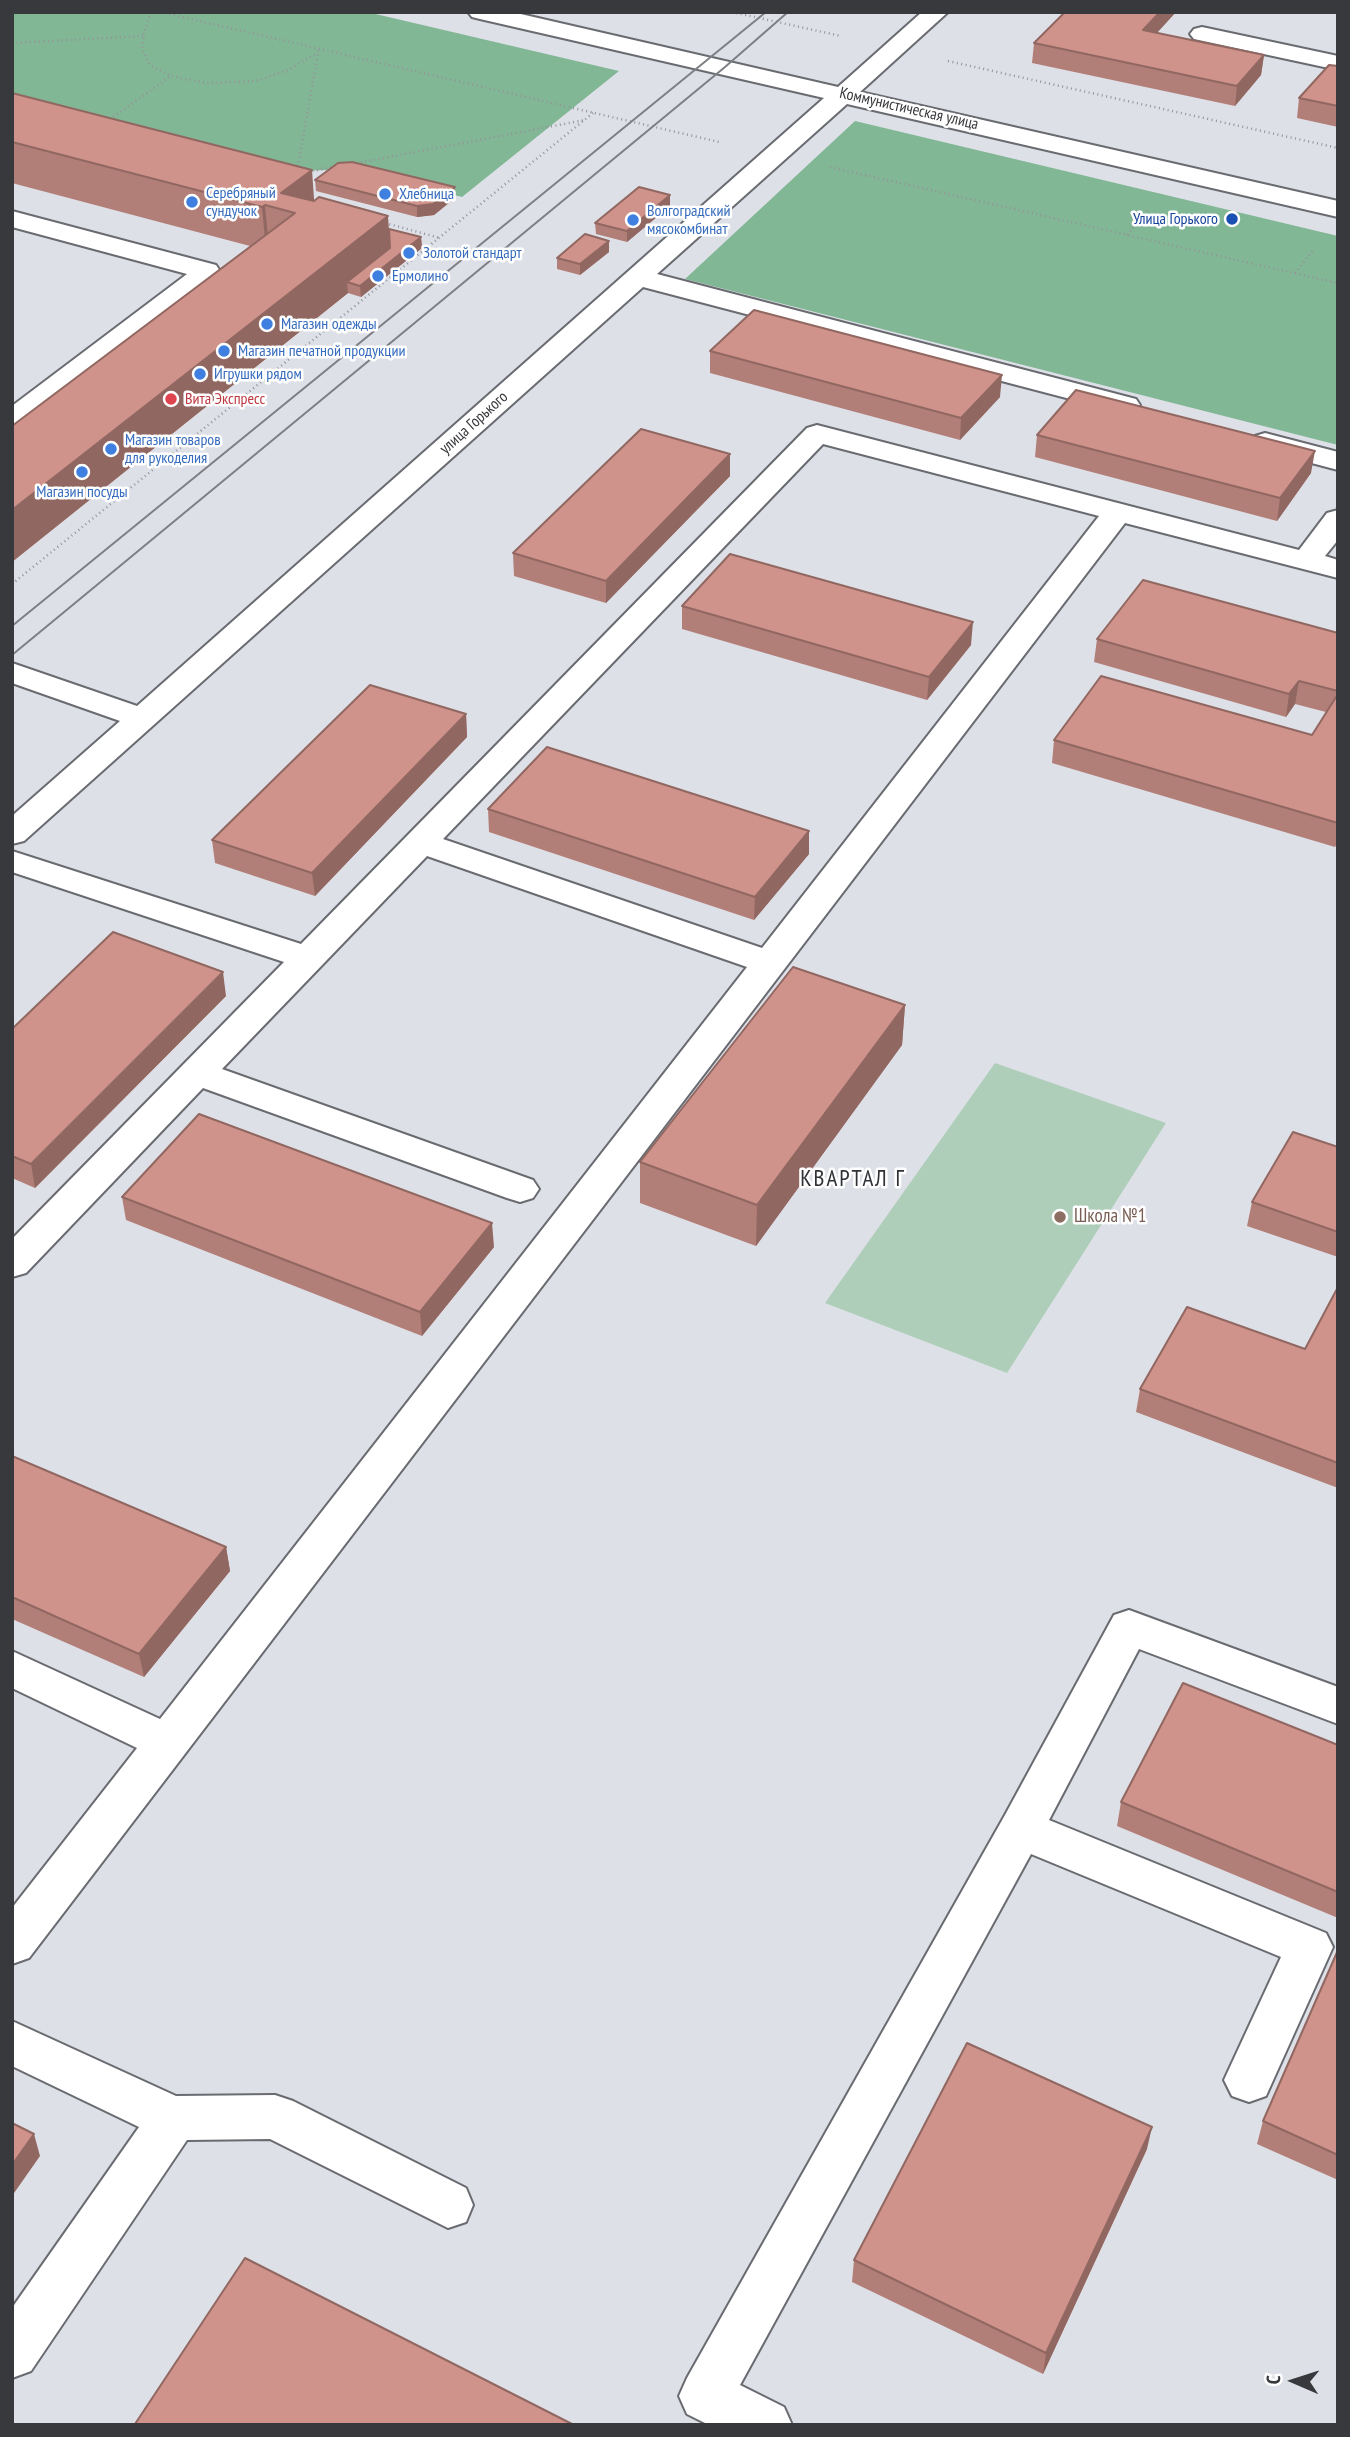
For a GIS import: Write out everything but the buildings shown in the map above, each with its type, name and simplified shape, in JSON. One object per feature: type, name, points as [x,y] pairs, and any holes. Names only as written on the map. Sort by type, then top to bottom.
[{"type":"street","name":"Коммунистическая улица","points":[[480,12],[1338,209]]},
{"type":"street","name":"улица Горького","points":[[12,834],[936,12]]},
{"type":"street","points":[[1224,12],[1202,34],[1338,63]]},
{"type":"street","points":[[12,219],[207,271],[12,420]]},
{"type":"street","points":[[637,277],[1149,411]]},
{"type":"street","points":[[12,1263],[817,434],[1338,569]]},
{"type":"street","points":[[1244,436],[1338,461]]},
{"type":"street","points":[[12,1944],[1118,512]]},
{"type":"street","points":[[1306,561],[1338,519]]},
{"type":"street","points":[[12,672],[142,718]]},
{"type":"street","points":[[421,843],[770,963]]},
{"type":"street","points":[[12,861],[308,958]]},
{"type":"street","points":[[197,1073],[520,1189]]},
{"type":"street","points":[[765,2425],[706,2396],[1021,1829],[1129,1627],[1338,1706]]},
{"type":"street","points":[[12,1668],[168,1743]]},
{"type":"street","points":[[1021,1829],[1309,1947],[1249,2080]]},
{"type":"street","points":[[12,2042],[173,2119],[216,2116],[275,2118],[448,2205]]},
{"type":"street","points":[[12,2353],[173,2119]]},
{"type":"path","points":[[151,12],[143,36],[142,49],[150,65],[171,76],[207,83],[256,81],[288,70],[318,53]]},
{"type":"path","points":[[732,12],[1338,148]]},
{"type":"path","points":[[12,43],[143,36]]},
{"type":"path","points":[[319,48],[297,174],[338,166]]},
{"type":"path","points":[[99,127],[171,76]]},
{"type":"path","points":[[12,584],[593,113]]},
{"type":"path","points":[[352,164],[585,120]]},
{"type":"path","points":[[1127,235],[1156,201]]},
{"type":"path","points":[[373,220],[440,238]]},
{"type":"path","points":[[1295,273],[1315,248]]},
{"type":"green space","points":[[12,12],[367,12],[619,71],[462,197],[354,169],[277,172],[12,104]]},
{"type":"green space","points":[[855,121],[1338,236],[1338,445],[685,279]]},
{"type":"green space","points":[[995,1063],[1166,1123],[1007,1373],[825,1303]]},
{"type":"tram line","points":[[12,626],[766,12]]},
{"type":"tram line","points":[[12,655],[725,67],[788,12]]},
{"type":"place","name":"Хлебница","points":[[385,194]]},
{"type":"place","name":"Серебряный сундучок","points":[[192,202]]},
{"type":"place","name":"Улица Горького","points":[[1232,219]]},
{"type":"place","name":"Волгоградский мясокомбинат","points":[[633,220]]},
{"type":"place","name":"Золотой стандарт","points":[[409,253]]},
{"type":"place","name":"Ермолино","points":[[378,276]]},
{"type":"place","name":"Магазин одежды","points":[[267,324]]},
{"type":"place","name":"Магазин печатной продукции","points":[[224,351]]},
{"type":"place","name":"Игрушки рядом","points":[[200,374]]},
{"type":"place","name":"Вита Экспресс","points":[[171,399]]},
{"type":"place","name":"Магазин товаров для рукоделия","points":[[111,449]]},
{"type":"place","name":"Магазин посуды","points":[[82,472]]},
{"type":"place","name":"Школа №1","points":[[1060,1217]]},
{"type":"district","name":"КВАРТАЛ Г","points":[[853,1179]]}]
